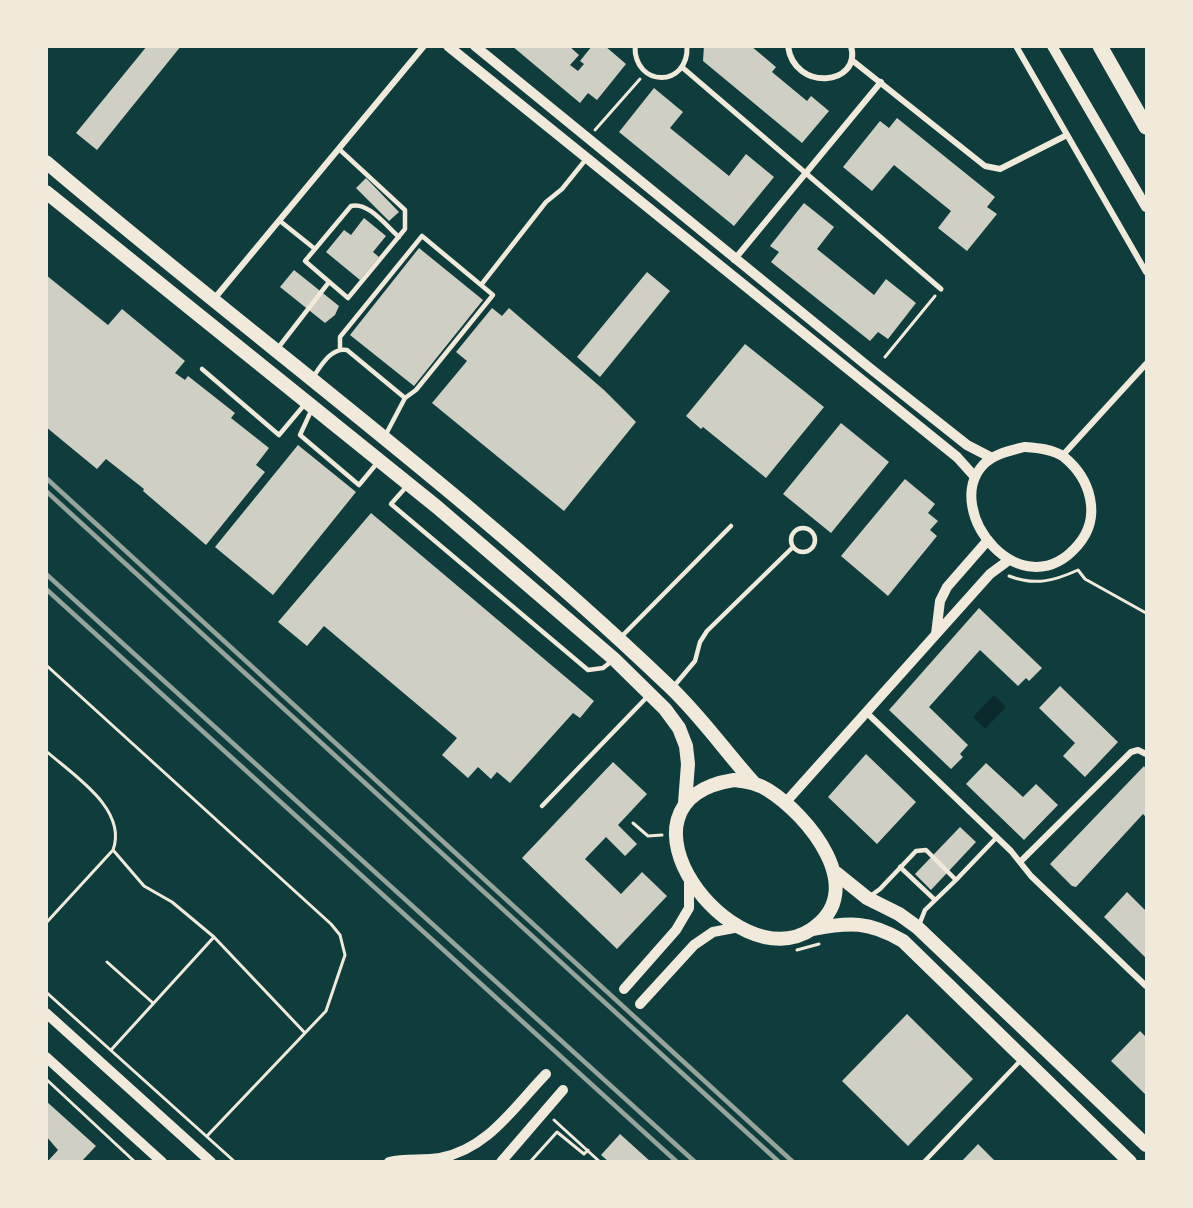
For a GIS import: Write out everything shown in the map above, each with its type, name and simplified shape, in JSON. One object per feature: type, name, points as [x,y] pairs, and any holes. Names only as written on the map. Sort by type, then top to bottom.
[{"type":"highway","points":[[1100,46],[1146,127]]},
{"type":"main road","points":[[46,162],[450,491],[619,639],[672,688],[753,782],[785,803],[821,843],[836,873],[867,898],[900,914],[917,927],[1146,1144]]},
{"type":"main road","points":[[46,192],[380,460],[614,659],[650,694],[679,728],[686,746],[688,783],[685,803],[676,822],[677,849],[689,879],[712,908],[739,927],[767,937],[789,938],[812,929],[843,924],[862,924],[883,930],[903,941],[1130,1161]]},
{"type":"main road","points":[[685,803],[698,791],[714,783],[734,780],[753,782]]},
{"type":"main road","points":[[812,929],[828,912],[836,890],[836,873]]},
{"type":"street","points":[[214,299],[424,46]]},
{"type":"street","points":[[448,46],[949,450],[975,477]]},
{"type":"street","points":[[475,46],[734,260],[967,445],[992,458]]},
{"type":"street","points":[[635,46],[637,62],[645,73],[658,78],[671,76],[683,68],[688,57],[687,46]]},
{"type":"street","points":[[788,46],[795,67],[805,75],[817,78],[828,78],[849,69],[853,61],[851,46]]},
{"type":"street","points":[[1016,46],[1146,272]]},
{"type":"street","points":[[1052,46],[1146,207]]},
{"type":"street","points":[[853,61],[984,166],[1000,169],[1067,135]]},
{"type":"street","points":[[683,68],[941,289]]},
{"type":"street","points":[[726,270],[881,82]]},
{"type":"street","points":[[1062,456],[1146,364]]},
{"type":"street","points":[[1024,447],[1043,449],[1062,456],[1082,477],[1091,497],[1093,514],[1087,536],[1061,561],[1045,566],[1032,568],[1009,560],[988,540],[978,525],[973,508],[975,477],[992,458],[1024,447]]},
{"type":"street","points":[[936,634],[940,601],[947,587],[988,540]]},
{"type":"street","points":[[785,803],[990,574],[1009,560]]},
{"type":"street","points":[[867,713],[997,837],[1021,861],[1031,876],[1146,986]]},
{"type":"street","points":[[1021,861],[1131,752],[1138,750],[1146,754]]},
{"type":"street","points":[[624,989],[676,930],[689,908],[689,879]]},
{"type":"street","points":[[640,1004],[694,945],[713,932],[739,927]]},
{"type":"street","points":[[46,1013],[211,1161]]},
{"type":"street","points":[[46,1057],[162,1161]]},
{"type":"street","points":[[389,1161],[407,1158],[438,1158],[482,1143],[546,1074]]},
{"type":"street","points":[[501,1161],[563,1090]]},
{"type":"lane","points":[[339,148],[405,210],[405,229],[399,237],[348,298],[305,261],[351,206],[357,204],[365,207],[399,237]]},
{"type":"lane","points":[[481,285],[546,202],[562,189],[587,158]]},
{"type":"lane","points":[[280,221],[315,249]]},
{"type":"lane","points":[[340,348],[340,337],[385,287],[422,236],[493,295],[416,390],[405,398],[384,438]]},
{"type":"lane","points":[[276,350],[329,282]]},
{"type":"lane","points":[[311,378],[334,351],[340,348],[347,350],[405,398]]},
{"type":"lane","points":[[202,369],[279,435],[310,404]]},
{"type":"lane","points":[[310,404],[300,435],[359,485],[380,460]]},
{"type":"lane","points":[[408,484],[391,504],[588,669],[603,669],[614,659]]},
{"type":"lane","points":[[619,639],[731,526]]},
{"type":"lane","points":[[803,528],[812,532],[814,543],[812,547],[802,552],[793,547],[791,537],[798,529],[803,528]]},
{"type":"lane","points":[[672,688],[695,661],[700,642],[707,631],[793,547]]},
{"type":"lane","points":[[542,806],[650,694]]},
{"type":"lane","points":[[917,927],[925,910],[997,837]]},
{"type":"lane","points":[[867,898],[880,889],[916,850],[926,850],[956,880]]},
{"type":"lane","points":[[900,867],[935,900]]},
{"type":"lane","points":[[924,1161],[1023,1058]]},
{"type":"path","points":[[588,138],[645,73]]},
{"type":"path","points":[[885,357],[941,289]]},
{"type":"path","points":[[1003,577],[1030,583],[1046,582],[1078,570],[1085,579],[1146,613]]},
{"type":"path","points":[[46,665],[340,935],[345,955],[326,1011],[207,1136]]},
{"type":"path","points":[[46,751],[101,801],[111,814],[117,838],[113,850],[46,923]]},
{"type":"path","points":[[633,823],[648,836],[662,835]]},
{"type":"path","points":[[113,850],[144,886],[172,902],[214,937],[305,1032]]},
{"type":"path","points":[[111,1050],[214,937]]},
{"type":"path","points":[[790,950],[825,941]]},
{"type":"path","points":[[107,962],[153,1003]]},
{"type":"path","points":[[46,992],[234,1161]]},
{"type":"path","points":[[46,999],[50,995]]},
{"type":"path","points":[[46,1079],[135,1161]]},
{"type":"path","points":[[551,1117],[600,1161]]},
{"type":"path","points":[[530,1161],[557,1132],[584,1154],[588,1150]]},
{"type":"water","points":[[994,695],[1006,707],[985,729],[973,717]]},
{"type":"building","points":[[147,46],[181,46],[97,150],[76,133]]},
{"type":"building","points":[[512,46],[569,46],[579,55],[570,65],[578,71],[584,64],[580,61],[592,46],[605,46],[626,64],[597,100],[588,93],[580,103]]},
{"type":"building","points":[[704,46],[751,46],[776,67],[772,72],[807,101],[811,96],[829,111],[802,143],[703,61]]},
{"type":"building","points":[[654,88],[683,112],[670,128],[729,176],[746,154],[774,177],[734,226],[619,132]]},
{"type":"building","points":[[897,118],[995,197],[987,207],[997,214],[967,251],[938,228],[951,211],[894,165],[872,191],[843,167],[880,121],[889,128]]},
{"type":"building","points":[[366,178],[399,212],[389,221],[356,188]]},
{"type":"building","points":[[804,203],[834,227],[817,249],[874,295],[886,279],[916,303],[888,339],[878,332],[870,341],[771,262],[779,252],[770,246]]},
{"type":"building","points":[[364,218],[386,236],[373,252],[379,257],[360,280],[326,252],[344,230],[351,235]]},
{"type":"building","points":[[419,248],[483,300],[414,386],[350,335]]},
{"type":"building","points":[[294,270],[339,306],[335,315],[325,323],[280,287]]},
{"type":"building","points":[[647,272],[670,291],[600,377],[577,357]]},
{"type":"building","points":[[46,275],[108,325],[122,309],[185,361],[175,373],[185,380],[188,376],[235,413],[231,418],[269,448],[256,465],[265,472],[206,545],[143,491],[144,489],[106,459],[97,469],[46,427]]},
{"type":"building","points":[[492,308],[502,316],[509,308],[604,390],[636,422],[564,511],[432,403],[467,361],[456,352]]},
{"type":"building","points":[[745,344],[824,407],[766,478],[686,416]]},
{"type":"building","points":[[841,423],[889,462],[831,533],[783,494]]},
{"type":"building","points":[[298,445],[356,492],[273,595],[215,547]]},
{"type":"building","points":[[905,479],[935,504],[928,513],[938,521],[930,530],[937,536],[888,596],[841,556]]},
{"type":"building","points":[[371,513],[594,701],[580,718],[573,713],[510,783],[497,772],[491,779],[478,767],[468,778],[442,755],[457,738],[324,626],[307,646],[278,622]]},
{"type":"building","points":[[979,608],[1042,668],[1029,681],[1026,678],[1018,686],[980,650],[929,707],[968,745],[960,754],[963,757],[951,769],[889,710]]},
{"type":"building","points":[[1060,686],[1118,742],[1085,777],[1063,756],[1075,743],[1039,708]]},
{"type":"building","points":[[866,754],[916,802],[877,844],[828,797]]},
{"type":"building","points":[[613,762],[647,794],[618,825],[637,844],[625,856],[606,837],[585,859],[621,894],[642,872],[667,896],[617,949],[522,858]]},
{"type":"building","points":[[986,763],[1023,797],[1036,784],[1058,805],[1024,840],[966,784]]},
{"type":"building","points":[[1144,766],[1146,769],[1146,817],[1143,814],[1076,887],[1072,886],[1050,864]]},
{"type":"building","points":[[960,827],[976,842],[931,890],[915,874]]},
{"type":"building","points":[[1127,892],[1146,911],[1146,958],[1104,917]]},
{"type":"building","points":[[907,1014],[973,1079],[908,1146],[842,1081]]},
{"type":"building","points":[[1140,1031],[1146,1037],[1146,1095],[1111,1061]]},
{"type":"building","points":[[46,1101],[96,1146],[81,1162],[47,1162],[58,1150],[46,1136]]},
{"type":"building","points":[[620,1134],[651,1162],[609,1162],[601,1155]]},
{"type":"building","points":[[978,1144],[996,1162],[961,1162]]},
{"type":"railway","points":[[46,478],[793,1162]]},
{"type":"railway","points":[[46,491],[779,1162]]},
{"type":"railway","points":[[46,574],[695,1162]]},
{"type":"railway","points":[[46,589],[677,1162]]}]
